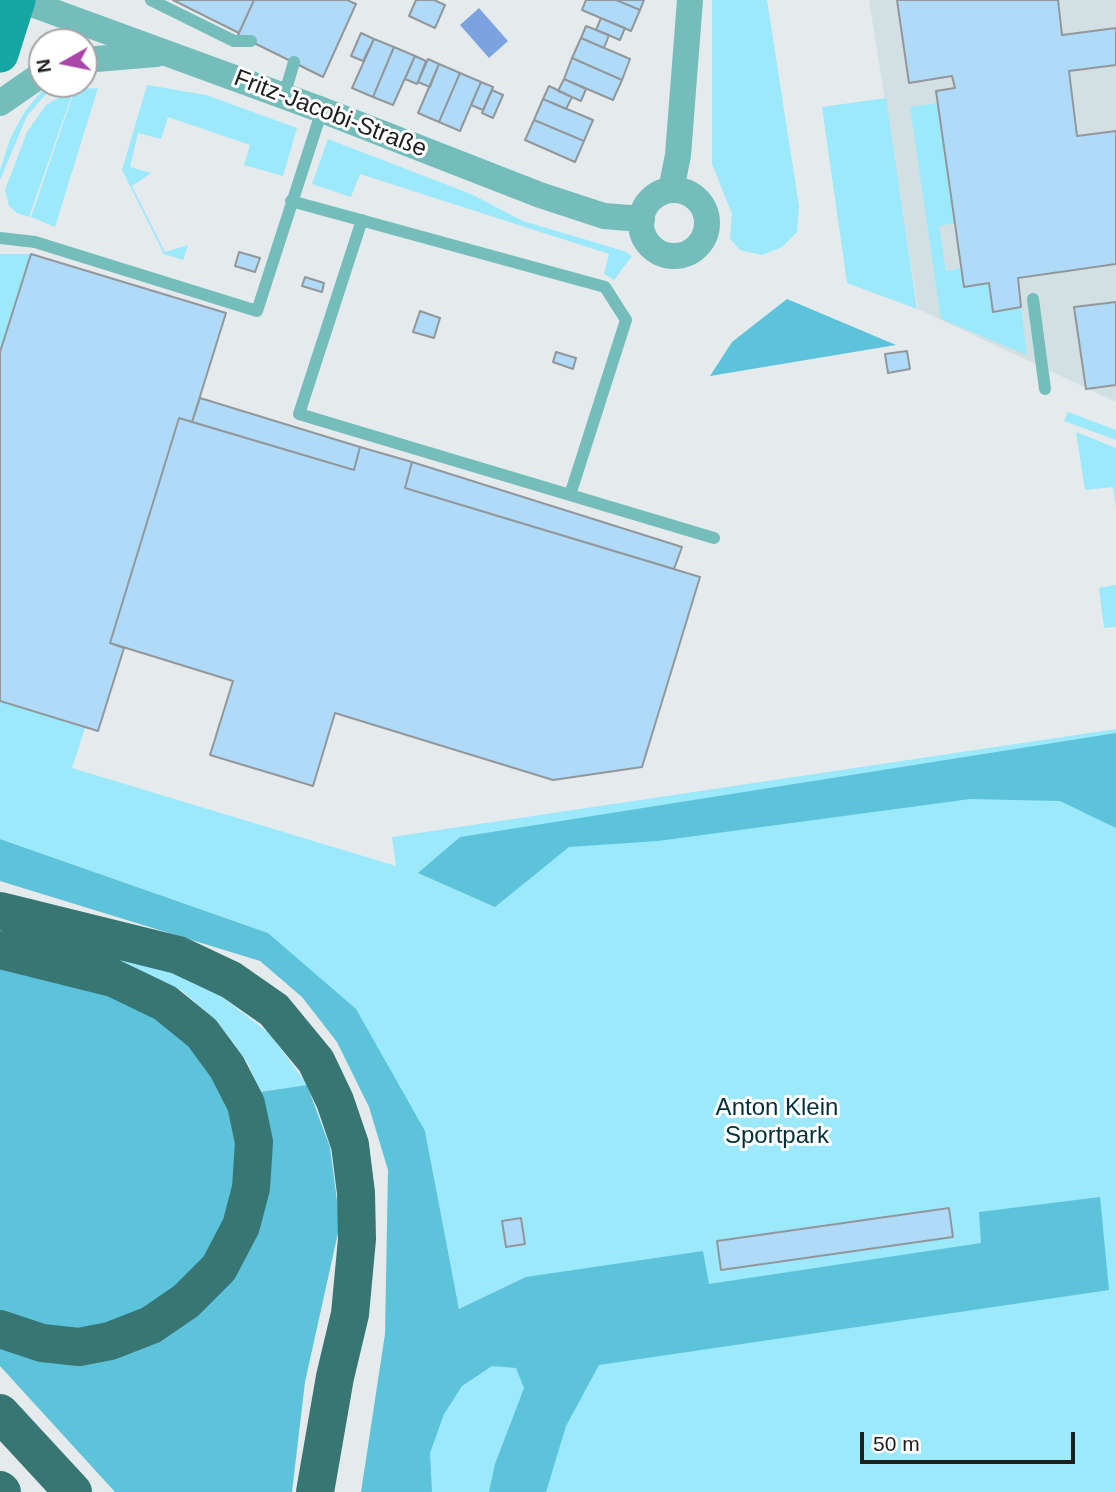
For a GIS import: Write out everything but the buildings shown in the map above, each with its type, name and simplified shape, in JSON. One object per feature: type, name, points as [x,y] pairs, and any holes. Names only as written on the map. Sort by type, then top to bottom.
[{"type":"highway","points":[[0,911],[178,955],[230,980],[274,1010],[316,1061],[335,1101],[350,1145],[358,1238],[350,1314],[334,1377],[315,1492]]},
{"type":"highway","points":[[0,950],[113,978],[165,1003],[202,1033],[227,1067],[246,1104],[254,1142],[251,1188],[240,1226],[219,1268],[186,1301],[152,1325],[110,1340],[79,1347],[42,1343],[0,1329]]},
{"type":"highway","points":[[0,1413],[73,1492]]},
{"type":"main road","points":[[0,54],[19,0]]},
{"type":"street","name":"Fritz-Jacobi-Straße","points":[[19,0],[165,53],[286,85],[322,110],[540,195],[604,216],[642,219]]},
{"type":"street","points":[[671,190],[678,155],[690,0]]},
{"type":"street","points":[[98,59],[165,53]]},
{"type":"street","points":[[0,103],[28,84]]},
{"type":"street","points":[[671,190],[690,194],[704,209],[707,229],[697,246],[677,256],[658,251],[645,238],[642,219],[651,199],[671,190]]},
{"type":"lane","points":[[151,0],[234,41],[251,41]]},
{"type":"lane","points":[[286,85],[290,60]]},
{"type":"lane","points":[[0,238],[35,243],[257,311],[322,110]]},
{"type":"lane","points":[[291,201],[605,287],[626,320],[570,495]]},
{"type":"lane","points":[[362,220],[299,414],[714,538]]},
{"type":"lane","points":[[1034,299],[1045,389]]},
{"type":"shaded area","points":[[869,0],[1116,0],[1116,402],[918,309]]},
{"type":"shaded area","points":[[479,8],[508,41],[489,58],[460,25]]},
{"type":"shaded area","points":[[787,299],[896,345],[710,376],[732,342]]},
{"type":"shaded area","points":[[1116,733],[1116,828],[1060,801],[970,799],[658,841],[569,847],[495,907],[418,873],[460,837]]},
{"type":"shaded area","points":[[0,839],[268,933],[356,1009],[425,1131],[459,1309],[526,1277],[703,1251],[709,1284],[981,1243],[979,1212],[1100,1197],[1109,1290],[599,1365],[566,1426],[546,1492],[489,1492],[495,1464],[524,1388],[516,1368],[492,1366],[462,1386],[444,1414],[430,1453],[432,1492],[361,1492],[385,1334],[388,1170],[369,1107],[337,1042],[302,997],[260,961],[0,881]]},
{"type":"shaded area","points":[[0,964],[95,988],[163,1016],[260,1092],[307,1085],[330,1147],[340,1224],[305,1382],[292,1492],[115,1492],[0,1366]]},
{"type":"green space","points":[[712,0],[767,0],[799,206],[797,232],[782,247],[762,255],[740,250],[730,239],[732,214],[712,164]]},
{"type":"green space","points":[[147,85],[206,95],[297,128],[283,176],[244,165],[250,145],[168,117],[161,139],[138,133],[130,167],[151,173],[132,186],[165,252],[188,245],[183,260],[164,254],[122,170]]},
{"type":"green space","points":[[36,98],[43,98],[27,116],[0,180],[0,170],[10,139],[25,111]]},
{"type":"green space","points":[[58,98],[71,98],[29,217],[17,213],[9,206],[5,190],[27,132],[46,105]]},
{"type":"green space","points":[[72,98],[95,98],[55,227],[31,217]]},
{"type":"green space","points":[[886,98],[917,309],[847,283],[822,107]]},
{"type":"green space","points":[[938,103],[955,223],[939,226],[946,271],[962,268],[989,283],[993,312],[1021,307],[1027,355],[941,319],[910,107]]},
{"type":"green space","points":[[328,139],[471,194],[523,221],[624,251],[632,256],[614,280],[604,274],[609,254],[360,174],[351,197],[312,184]]},
{"type":"green space","points":[[0,254],[31,254],[0,353]]},
{"type":"green space","points":[[1068,412],[1116,430],[1116,440],[1064,421]]},
{"type":"green space","points":[[1076,432],[1116,448],[1116,506],[1113,487],[1085,490]]},
{"type":"green space","points":[[1116,585],[1116,627],[1104,628],[1099,588]]},
{"type":"green space","name":"Anton Klein Sportpark","points":[[0,701],[85,728],[72,768],[396,866],[392,837],[1116,729],[1116,1492],[432,1492],[427,1454],[464,1307],[459,1309],[425,1131],[268,933],[0,839]]},
{"type":"green space","points":[[0,927],[159,966],[214,991],[270,1034],[307,1085],[260,1092],[248,1063],[218,1022],[181,990],[101,961],[0,935]]}]
